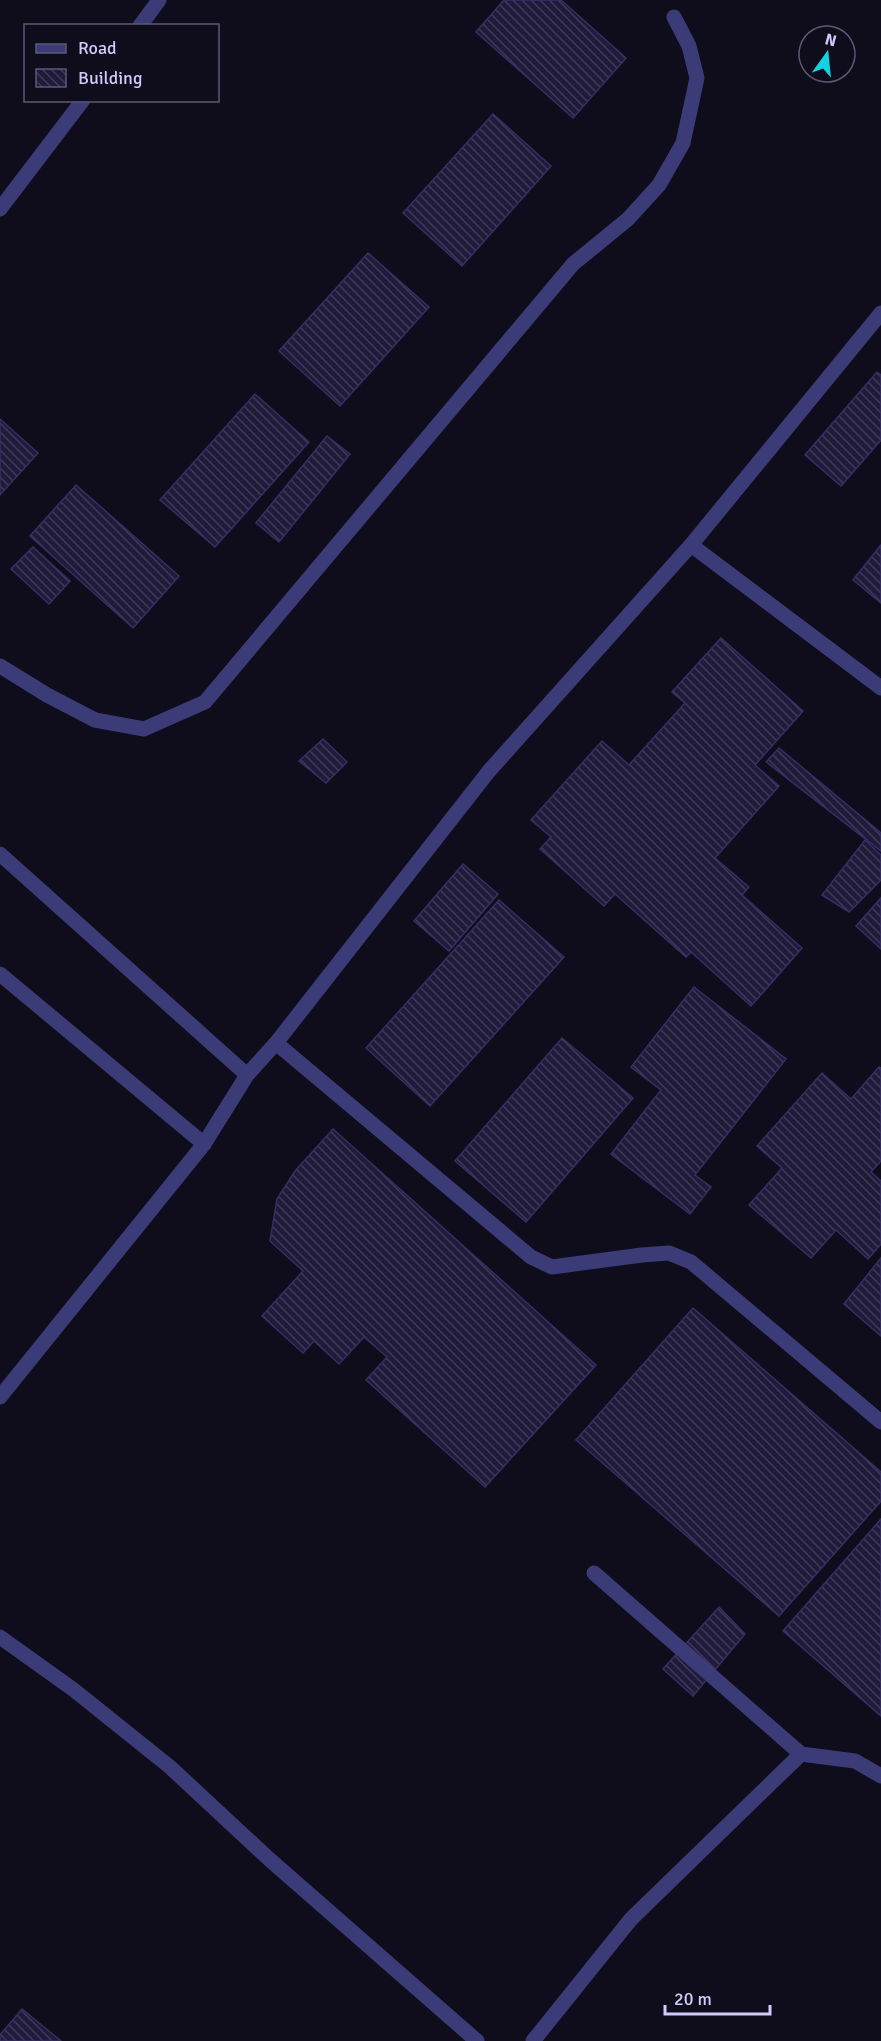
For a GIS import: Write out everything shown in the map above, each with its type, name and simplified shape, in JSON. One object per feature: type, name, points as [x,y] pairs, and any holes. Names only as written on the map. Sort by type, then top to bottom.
[{"type":"street","points":[[141,24],[159,0]]},
{"type":"street","points":[[0,666],[47,695],[95,720],[134,728],[144,729],[205,702],[573,264],[628,219],[659,185],[683,143],[697,78],[689,46],[674,17]]},
{"type":"street","points":[[0,209],[81,102]]},
{"type":"street","points":[[0,1397],[204,1144],[248,1076],[489,771],[690,545],[881,313]]},
{"type":"street","points":[[690,545],[881,688]]},
{"type":"street","points":[[0,854],[248,1076]]},
{"type":"street","points":[[0,974],[204,1144]]},
{"type":"street","points":[[276,1043],[531,1257],[552,1267],[642,1254],[669,1253],[691,1262],[881,1422]]},
{"type":"street","points":[[594,1573],[801,1754],[855,1761],[881,1776]]},
{"type":"street","points":[[0,1637],[74,1690],[170,1767],[269,1859],[477,2041]]},
{"type":"street","points":[[533,2041],[631,1919],[801,1754]]},
{"type":"building","points":[[504,0],[561,0],[626,58],[573,118],[476,32]]},
{"type":"building","points":[[493,114],[551,166],[462,266],[403,213]]},
{"type":"building","points":[[368,253],[429,307],[340,406],[279,351]]},
{"type":"building","points":[[877,372],[881,375],[881,440],[841,486],[805,455]]},
{"type":"building","points":[[255,394],[309,442],[215,547],[160,500]]},
{"type":"building","points":[[0,419],[38,453],[0,495]]},
{"type":"building","points":[[327,436],[350,454],[279,542],[256,523]]},
{"type":"building","points":[[76,485],[179,576],[133,628],[30,536]]},
{"type":"building","points":[[881,545],[881,603],[853,580]]},
{"type":"building","points":[[33,547],[70,581],[49,604],[11,569]]},
{"type":"building","points":[[721,638],[803,711],[755,765],[779,786],[715,858],[749,887],[742,895],[802,948],[751,1006],[691,952],[686,957],[615,894],[604,906],[540,849],[551,837],[531,820],[602,741],[629,765],[685,703],[672,692]]},
{"type":"building","points":[[323,739],[347,762],[326,783],[299,761]]},
{"type":"building","points":[[779,748],[881,833],[881,851],[766,762]]},
{"type":"building","points":[[865,840],[881,855],[881,880],[849,912],[822,895]]},
{"type":"building","points":[[463,864],[498,894],[449,951],[414,921]]},
{"type":"building","points":[[881,898],[881,949],[856,926]]},
{"type":"building","points":[[499,900],[564,957],[430,1106],[366,1048]]},
{"type":"building","points":[[694,987],[786,1059],[695,1175],[711,1187],[690,1214],[611,1154],[661,1090],[631,1067]]},
{"type":"building","points":[[562,1038],[633,1098],[526,1222],[455,1161]]},
{"type":"building","points":[[879,1067],[881,1068],[881,1161],[871,1172],[881,1181],[881,1244],[868,1259],[836,1230],[811,1258],[749,1205],[782,1168],[757,1146],[822,1073],[851,1099]]},
{"type":"building","points":[[333,1129],[596,1365],[485,1487],[366,1380],[387,1357],[364,1337],[339,1364],[314,1341],[303,1353],[262,1316],[303,1271],[270,1241],[277,1199],[295,1171]]},
{"type":"building","points":[[881,1258],[881,1336],[844,1304]]},
{"type":"building","points":[[693,1308],[881,1472],[881,1501],[779,1616],[576,1440]]},
{"type":"building","points":[[881,1519],[881,1716],[783,1631]]},
{"type":"building","points":[[719,1607],[745,1634],[693,1696],[663,1669]]},
{"type":"building","points":[[22,2009],[61,2041],[0,2041],[0,2035]]}]
